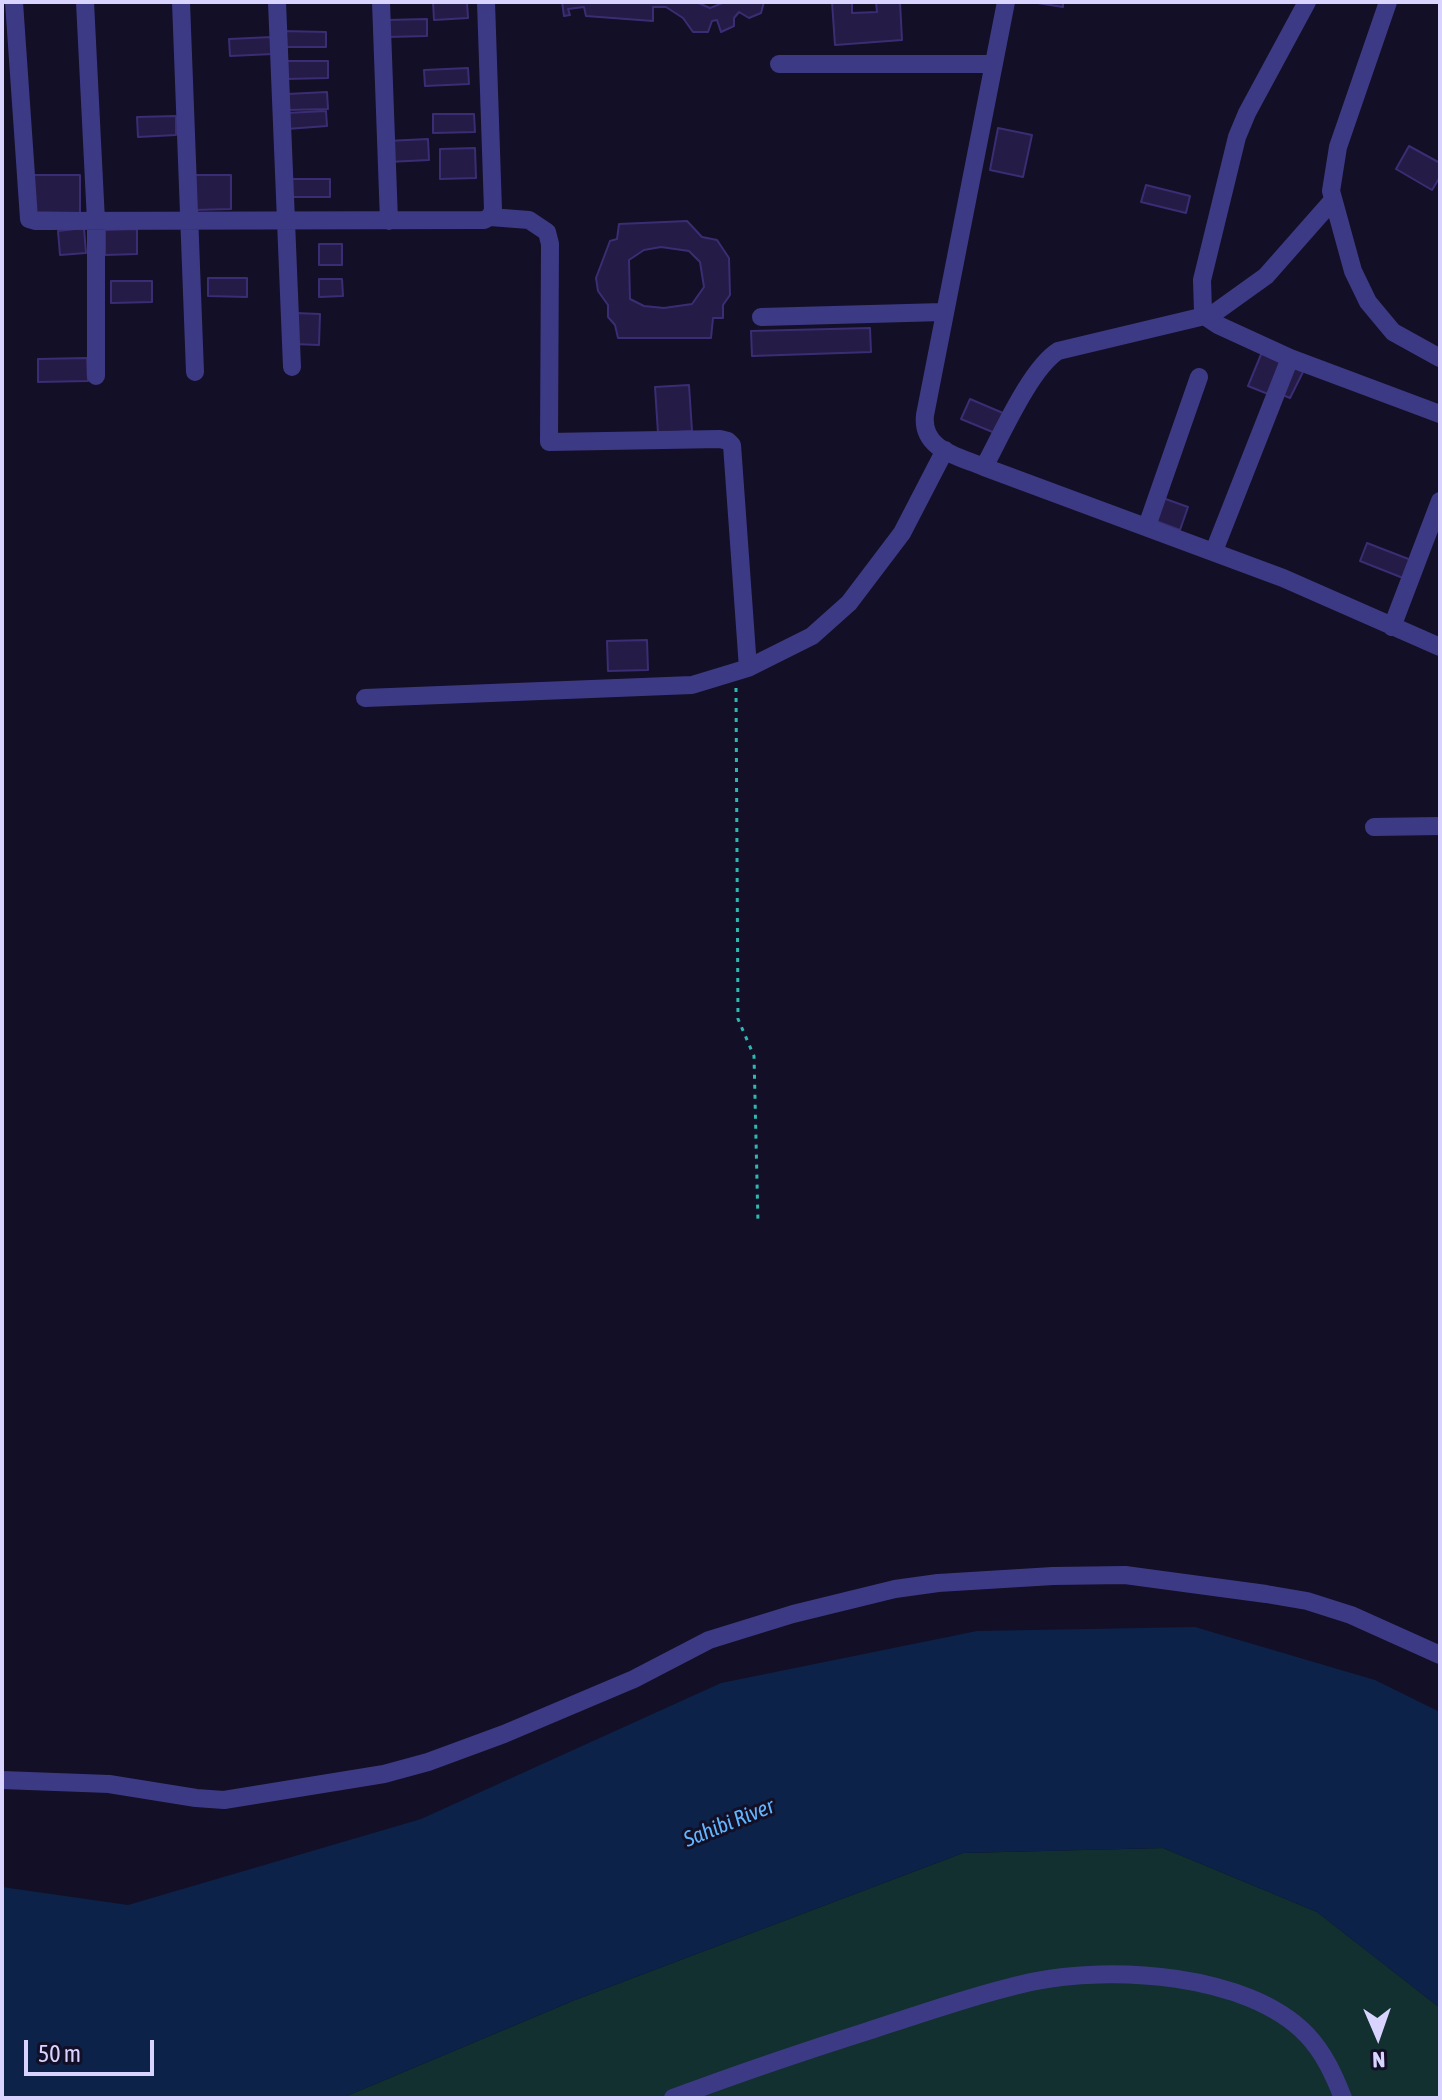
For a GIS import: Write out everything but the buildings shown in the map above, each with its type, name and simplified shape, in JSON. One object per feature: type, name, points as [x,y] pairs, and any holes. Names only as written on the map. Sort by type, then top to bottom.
[{"type":"street","points":[[14,2],[29,219],[287,222],[484,220],[490,217],[529,220],[547,232],[550,244],[549,442],[720,439],[732,445],[742,670]]},
{"type":"street","points":[[85,2],[96,221],[96,376]]},
{"type":"street","points":[[181,2],[195,372]]},
{"type":"street","points":[[277,2],[292,367]]},
{"type":"street","points":[[381,2],[389,221]]},
{"type":"street","points":[[486,2],[493,210],[490,217]]},
{"type":"street","points":[[1006,2],[943,312],[924,423],[927,438],[945,450],[984,467],[1283,578],[1440,647]]},
{"type":"street","points":[[1307,2],[1237,137],[1202,280],[1201,304],[1206,317],[1218,325],[1290,358],[1440,414]]},
{"type":"street","points":[[1388,2],[1338,147],[1331,182],[1333,200],[1353,271],[1368,302],[1393,332],[1440,358]]},
{"type":"street","points":[[779,64],[994,64]]},
{"type":"street","points":[[984,467],[1031,383],[1052,354],[1206,317],[1266,276],[1333,200]]},
{"type":"street","points":[[761,317],[943,312]]},
{"type":"street","points":[[1214,551],[1290,358]]},
{"type":"street","points":[[1147,526],[1199,377]]},
{"type":"street","points":[[365,698],[678,686],[706,682],[742,670],[812,636],[849,603],[902,533],[945,450]]},
{"type":"street","points":[[1392,627],[1440,501]]},
{"type":"street","points":[[1374,827],[1440,826]]},
{"type":"street","points":[[2,1780],[109,1784],[224,1800],[384,1774],[428,1762],[573,1706],[709,1640],[793,1614],[895,1589],[938,1583],[1125,1575],[1266,1594],[1307,1601],[1351,1615],[1440,1655]]},
{"type":"street","points":[[673,2098],[861,2033],[1030,1982],[1109,1975],[1180,1979],[1236,1992],[1275,2011],[1316,2044],[1343,2098]]},
{"type":"path","points":[[742,670],[738,1019],[754,1056],[758,1223]]},
{"type":"green space","points":[[1163,1848],[1317,1912],[1440,2008],[1440,2098],[342,2098],[575,2000],[963,1853]]},
{"type":"water","name":"Sahibi River","points":[[1195,1627],[1375,1680],[1440,1712],[1440,2008],[1317,1912],[1163,1848],[963,1853],[575,2000],[342,2098],[2,2098],[2,1887],[128,1905],[421,1819],[721,1683],[977,1631]]}]
